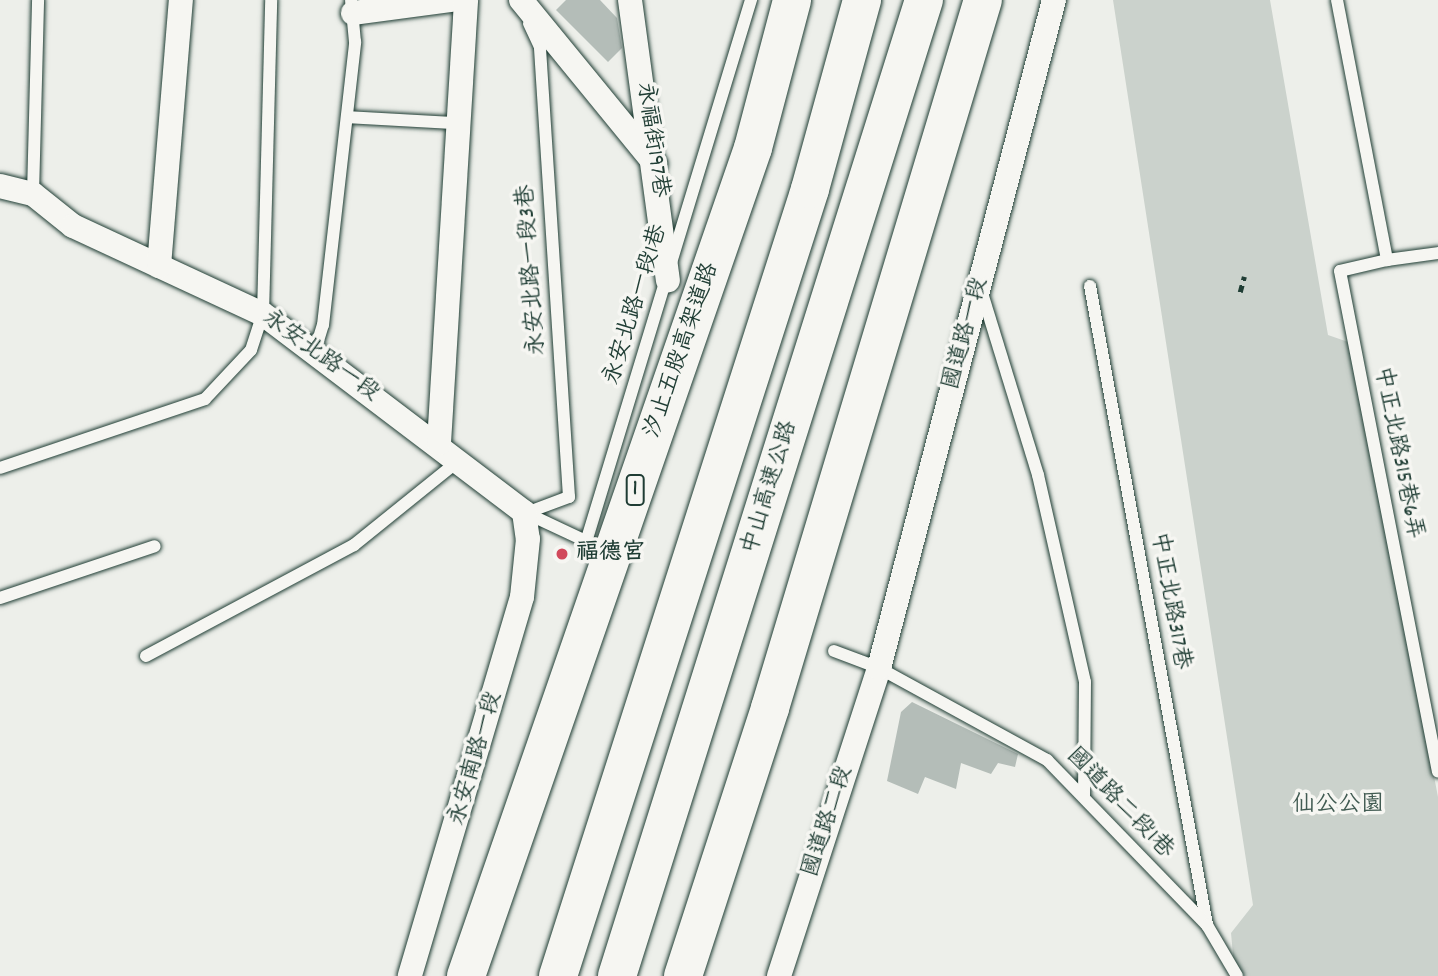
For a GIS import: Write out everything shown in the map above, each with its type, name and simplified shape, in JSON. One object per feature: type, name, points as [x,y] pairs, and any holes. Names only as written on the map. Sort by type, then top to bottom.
[{"type":"highway","name":"汐止五股高架道路","points":[[466,976],[753,148],[792,0]]},
{"type":"highway","points":[[558,976],[806,202],[862,0]]},
{"type":"highway","name":"中山高速公路","points":[[617,976],[924,0]]},
{"type":"highway","points":[[683,976],[770,708],[983,0]]},
{"type":"street","points":[[159,266],[181,0]]},
{"type":"street","points":[[352,7],[452,0]]},
{"type":"street","points":[[439,443],[456,123],[466,0]]},
{"type":"street","points":[[520,0],[656,164]]},
{"type":"street","name":"永福街197巷","points":[[630,0],[656,164],[668,280]]},
{"type":"street","name":"國道路一段","points":[[879,668],[1054,0]]},
{"type":"street","name":"永安北路一段","points":[[0,186],[33,194],[73,226],[263,314],[314,354],[439,443],[525,513]]},
{"type":"street","name":"永安南路一段","points":[[410,976],[522,597],[528,539],[525,513]]},
{"type":"street","name":"國道路二段","points":[[779,976],[879,668]]},
{"type":"lane","points":[[33,194],[38,0]]},
{"type":"lane","points":[[0,468],[205,399],[251,350],[263,314],[271,0]]},
{"type":"lane","name":"永安北路一段3巷","points":[[520,0],[540,47],[569,497],[525,513]]},
{"type":"lane","name":"永安北路一段1巷","points":[[525,513],[589,543],[751,0]]},
{"type":"lane","points":[[1337,0],[1387,260]]},
{"type":"lane","points":[[314,354],[323,325],[355,42],[352,7]]},
{"type":"lane","points":[[346,117],[456,123]]},
{"type":"lane","name":"中正北路315巷6弄","points":[[1438,253],[1387,260],[1340,271],[1438,772]]},
{"type":"lane","points":[[979,285],[1038,475],[1085,682],[1084,797]]},
{"type":"lane","name":"中正北路317巷","points":[[1090,286],[1207,925]]},
{"type":"lane","points":[[146,656],[354,545],[458,461]]},
{"type":"lane","points":[[0,598],[155,546]]},
{"type":"lane","name":"國道路二段1巷","points":[[834,651],[879,668],[1047,760],[1207,925]]},
{"type":"lane","points":[[1207,925],[1237,976]]},
{"type":"path","points":[[1240,292],[1244,276]]},
{"type":"green space","name":"仙公公園","points":[[1113,0],[1270,0],[1328,335],[1351,343],[1438,797],[1438,976],[1235,976],[1231,933],[1253,905]]},
{"type":"building","points":[[566,0],[600,0],[617,18],[622,48],[608,62],[556,10]]},
{"type":"building","points":[[912,702],[1018,754],[1015,767],[998,763],[991,774],[961,763],[956,789],[925,777],[918,794],[887,781],[901,712]]},
{"type":"place","name":"福德宮","points":[[562,554]]}]
